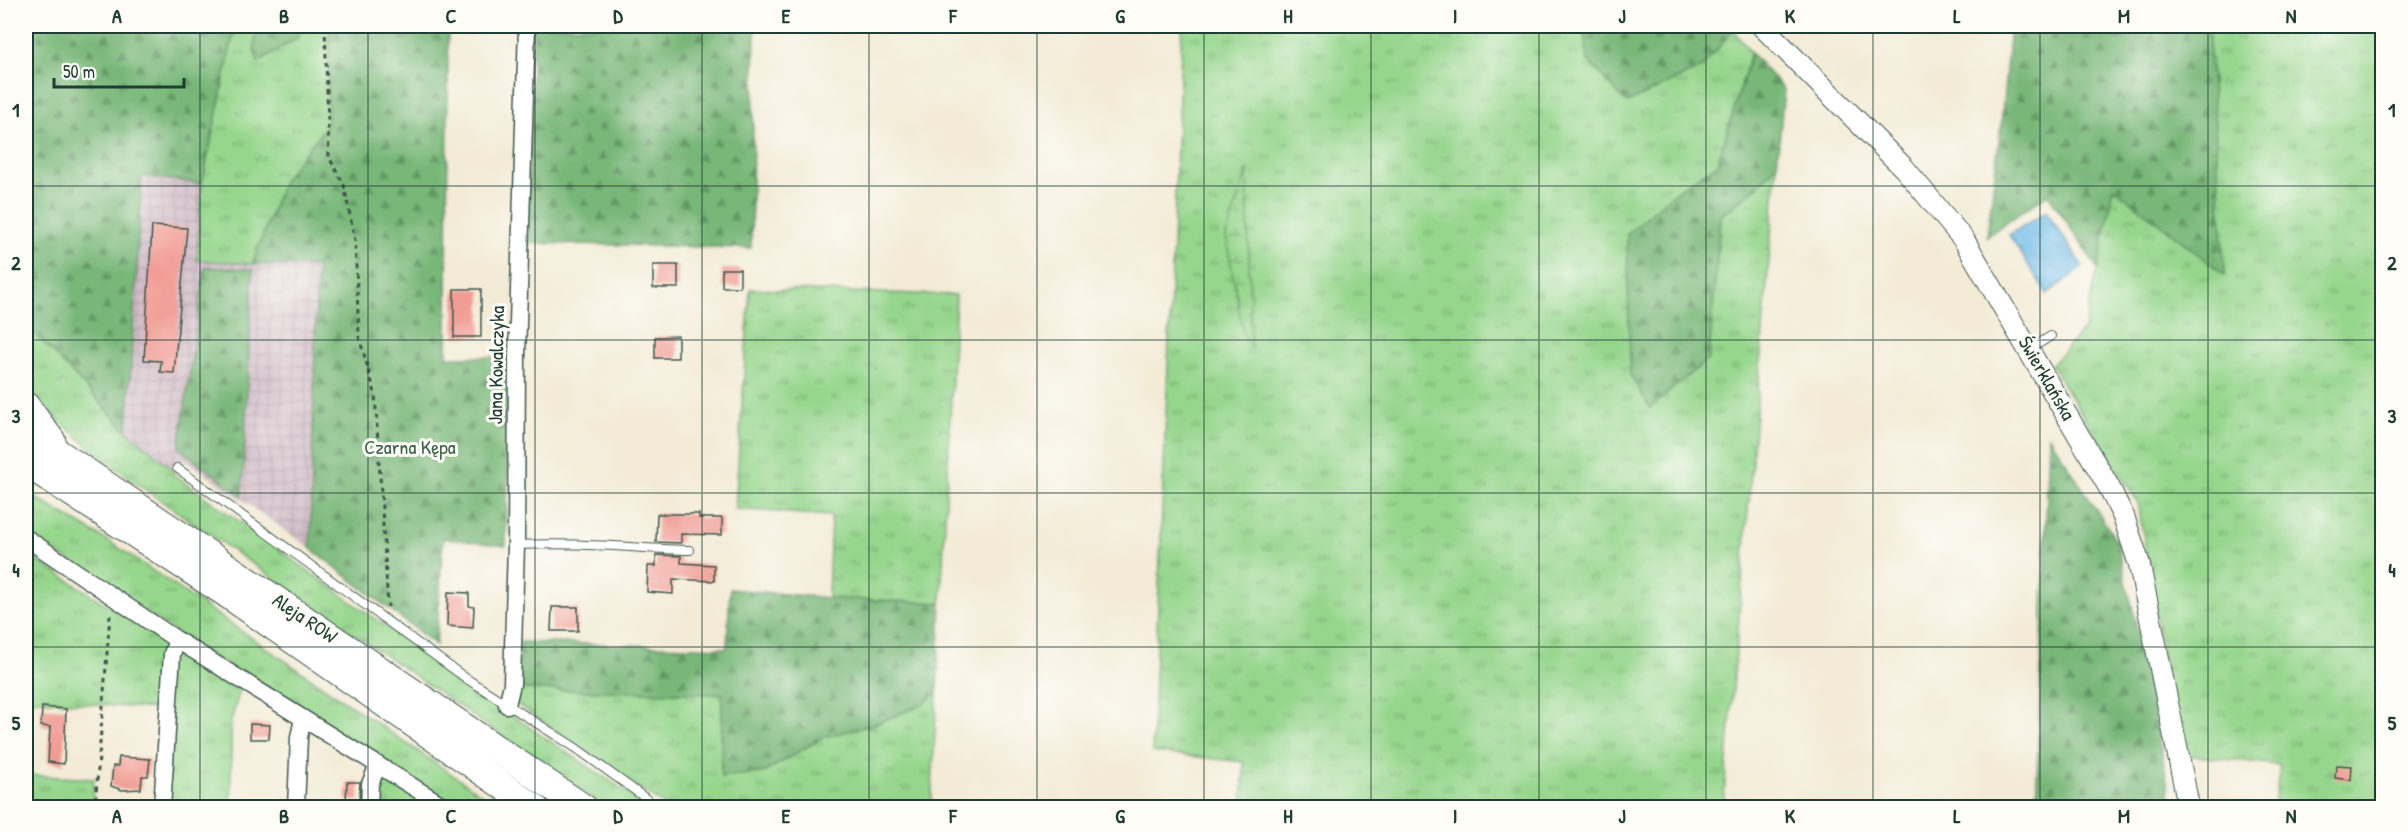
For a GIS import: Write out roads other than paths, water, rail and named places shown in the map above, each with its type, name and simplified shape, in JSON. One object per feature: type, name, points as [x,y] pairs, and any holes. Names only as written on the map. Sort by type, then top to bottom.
[{"type":"main road","points":[[26,406],[63,456]]},
{"type":"main road","name":"Aleja ROW","points":[[26,431],[584,807]]},
{"type":"main road","name":"Aleja ROW","points":[[26,463],[224,592],[535,807]]},
{"type":"main road","points":[[26,473],[56,483]]},
{"type":"street","name":"Jana Kowalczyka","points":[[507,705],[512,684],[516,545],[515,409],[527,26]]},
{"type":"street","name":"Świerklańska","points":[[1762,26],[1925,191],[1976,256],[2124,518],[2143,580],[2189,807]]},
{"type":"street","points":[[26,538],[177,640],[447,807]]},
{"type":"street","points":[[162,807],[172,654],[177,640]]},
{"type":"street","points":[[296,807],[299,737],[303,718]]},
{"type":"street","points":[[369,807],[370,784],[378,765]]},
{"type":"lane","points":[[2030,349],[2051,336]]},
{"type":"lane","points":[[177,468],[390,624],[507,705],[576,748],[659,807]]},
{"type":"lane","points":[[516,545],[552,543],[576,547],[690,550]]},
{"type":"water","points":[[2046,211],[2083,267],[2047,294],[2009,235]]},
{"type":"park label","name":"Czarna Kępa","points":[[410,447]]}]
